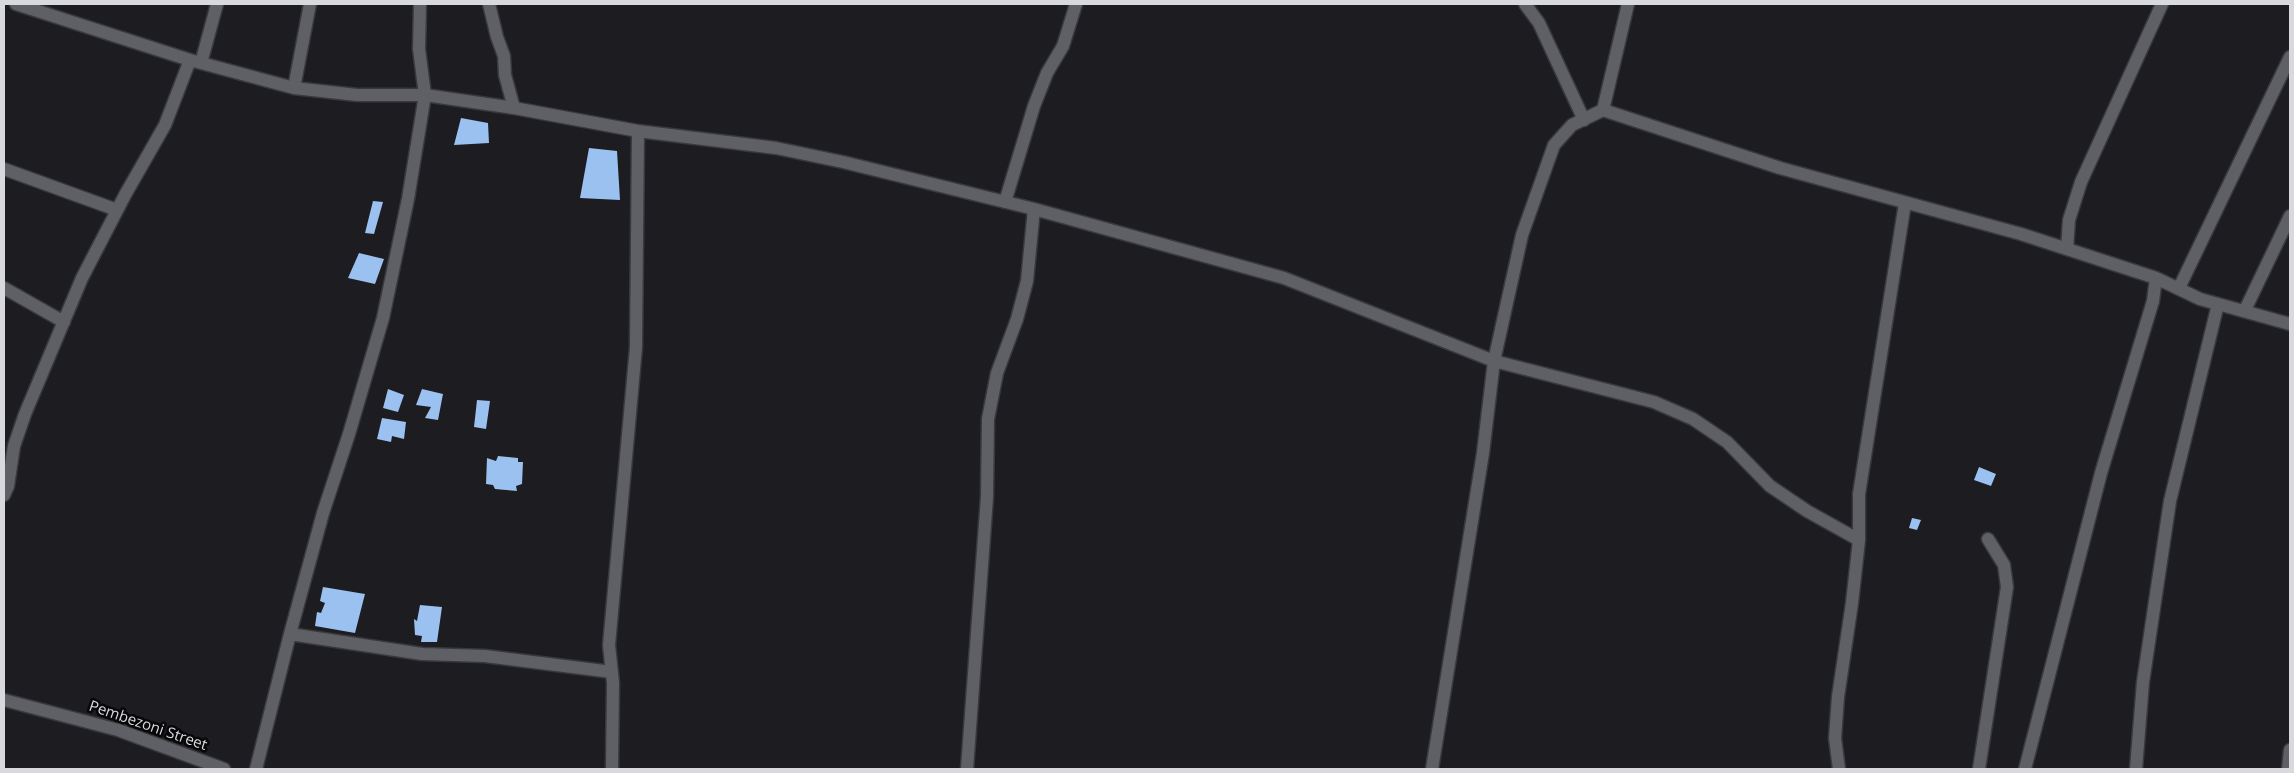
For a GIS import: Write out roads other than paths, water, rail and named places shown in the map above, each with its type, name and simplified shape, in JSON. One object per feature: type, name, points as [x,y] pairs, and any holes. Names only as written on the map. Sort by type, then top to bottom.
[{"type":"street","points":[[16,4],[195,61],[294,88],[357,95],[424,95],[514,108],[638,132],[776,148],[852,164],[1034,209],[1284,278],[1494,361],[1654,402],[1693,419],[1728,442],[1770,486],[1807,511],[1858,540]]},
{"type":"street","points":[[4,495],[8,486],[14,446],[25,414],[82,278],[117,210],[165,125],[195,61],[217,4]]},
{"type":"street","points":[[294,88],[310,4]]},
{"type":"street","points":[[256,769],[323,513],[349,434],[383,318],[408,199],[424,95],[419,49],[420,4]]},
{"type":"street","points":[[489,4],[504,56],[505,75],[514,108]]},
{"type":"street","points":[[1005,202],[1034,106],[1047,73],[1063,46],[1076,4]]},
{"type":"street","points":[[1525,4],[1539,23],[1584,120]]},
{"type":"street","points":[[1603,110],[1628,4]]},
{"type":"street","points":[[2067,249],[2069,220],[2081,182],[2162,4]]},
{"type":"street","points":[[2179,288],[2290,57]]},
{"type":"street","points":[[1432,769],[1483,453],[1494,361],[1522,235],[1554,145],[1572,126],[1603,110],[1780,168],[2021,234],[2156,278],[2218,304],[2290,324]]},
{"type":"street","points":[[612,769],[614,726],[609,645],[636,347],[638,132]]},
{"type":"street","points":[[4,169],[117,210]]},
{"type":"street","points":[[1839,769],[1835,738],[1838,697],[1852,603],[1858,540],[1860,485],[1904,203]]},
{"type":"street","points":[[967,769],[987,497],[988,419],[998,372],[1017,319],[1027,281],[1034,209]]},
{"type":"street","points":[[2245,310],[2290,216]]},
{"type":"street","points":[[2025,769],[2101,473],[2153,301],[2156,278]]},
{"type":"street","points":[[4,288],[64,322]]},
{"type":"street","points":[[2136,769],[2143,682],[2170,501],[2218,304]]},
{"type":"street","points":[[1979,769],[2007,587],[2004,565],[1988,539]]},
{"type":"street","points":[[290,634],[422,654],[485,656],[612,672]]},
{"type":"street","name":"Pembezoni Street","points":[[4,700],[118,730],[224,769]]},
{"type":"street","points":[[2288,769],[2290,750]]}]
